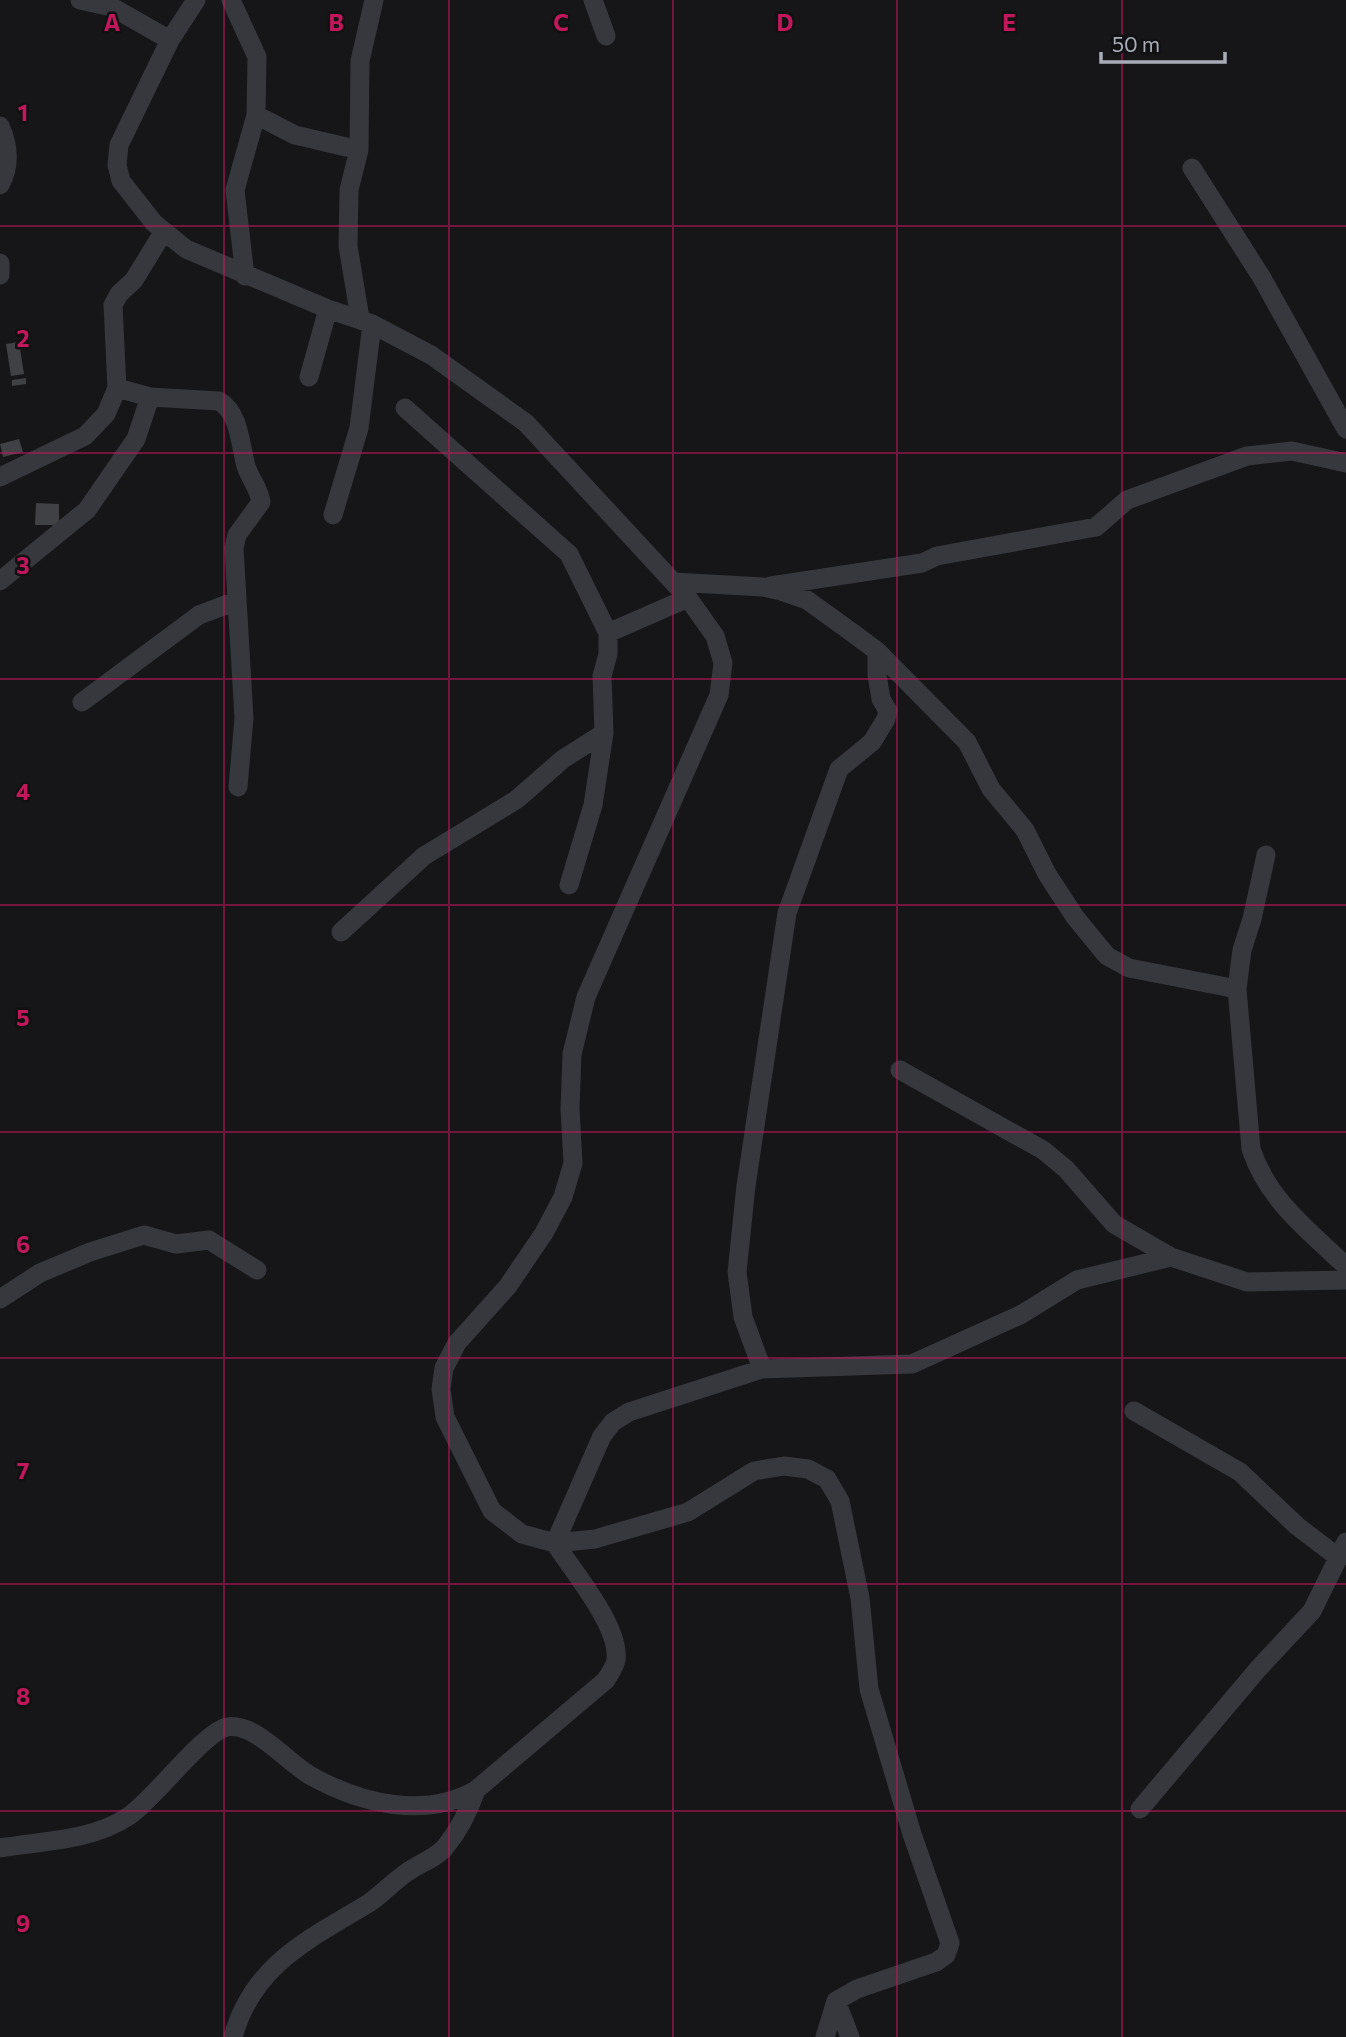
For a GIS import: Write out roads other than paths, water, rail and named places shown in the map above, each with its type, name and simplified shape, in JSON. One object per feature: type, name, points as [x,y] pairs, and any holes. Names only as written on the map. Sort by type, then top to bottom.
[{"type":"street","points":[[80,0],[111,7],[170,40]]},
{"type":"street","points":[[196,0],[170,40],[119,145],[117,165],[121,181],[154,223],[187,249],[328,310],[366,321],[430,355],[526,423],[688,598],[715,636],[723,663],[719,695],[586,997],[572,1054],[570,1110],[573,1163],[563,1197],[544,1233],[508,1286],[457,1343],[444,1368],[445,1417],[492,1511],[522,1534],[555,1543],[595,1539],[688,1512],[754,1471],[784,1465],[808,1469],[827,1479],[840,1501],[860,1598],[869,1689],[912,1834],[950,1942],[946,1955],[936,1962],[857,1989],[836,2001],[825,2037]]},
{"type":"street","points":[[231,0],[257,57],[256,114],[235,190],[245,275]]},
{"type":"street","points":[[333,514],[359,428],[366,321],[348,246],[349,190],[359,150],[360,61],[374,0]]},
{"type":"street","points":[[593,0],[606,36]]},
{"type":"street","points":[[256,114],[295,135],[359,150]]},
{"type":"street","points":[[0,126],[8,145],[7,173],[0,184]]},
{"type":"street","points":[[1192,168],[1262,278],[1346,429]]},
{"type":"street","points":[[0,477],[85,436],[106,414],[117,388],[113,306],[119,294],[134,280],[164,231]]},
{"type":"street","points":[[0,263],[0,275]]},
{"type":"street","points":[[309,377],[328,310]]},
{"type":"street","points":[[117,388],[150,397],[219,401],[229,407],[244,449],[246,467],[261,502],[237,535],[234,548],[244,718],[238,787]]},
{"type":"street","points":[[0,581],[87,510],[136,439],[150,397]]},
{"type":"street","points":[[405,408],[569,554],[608,633],[608,654],[602,676],[604,733],[593,805],[569,885]]},
{"type":"street","points":[[673,582],[763,587],[922,563],[936,556],[1096,527],[1127,500],[1247,456],[1292,451],[1346,463]]},
{"type":"street","points":[[763,587],[807,600],[877,651],[967,742],[991,789],[1025,830],[1054,885],[1075,917],[1107,956],[1129,968],[1237,989]]},
{"type":"street","points":[[608,633],[688,598]]},
{"type":"street","points":[[82,702],[199,615],[236,601]]},
{"type":"street","points":[[762,1369],[743,1317],[737,1272],[787,913],[839,769],[872,742],[886,719],[888,711],[881,699],[877,675],[877,651]]},
{"type":"street","points":[[341,932],[424,856],[516,800],[564,759],[604,733]]},
{"type":"street","points":[[1266,855],[1252,919],[1242,950],[1237,989],[1248,1123],[1259,1173],[1277,1200],[1346,1266]]},
{"type":"street","points":[[900,1070],[1043,1150],[1066,1169],[1114,1223],[1171,1257],[1247,1282],[1346,1280]]},
{"type":"street","points":[[0,1299],[40,1273],[144,1235],[176,1244],[209,1240],[257,1270]]},
{"type":"street","points":[[555,1543],[602,1436],[613,1422],[629,1412],[762,1369],[912,1364],[1022,1314],[1077,1280],[1171,1257]]},
{"type":"street","points":[[1134,1411],[1240,1472],[1297,1526],[1343,1550],[1312,1611],[1258,1669],[1140,1810]]},
{"type":"street","points":[[0,1847],[108,1828],[130,1815],[157,1793],[213,1734],[227,1727],[244,1728],[312,1777],[366,1799],[400,1806],[431,1806],[460,1799],[476,1790],[606,1680],[616,1663],[616,1646],[608,1626],[555,1543]]},
{"type":"street","points":[[233,2037],[238,2020],[264,1974],[299,1944],[372,1900],[404,1874],[445,1849],[467,1816],[476,1790]]},
{"type":"street","points":[[836,2001],[850,2037]]}]
